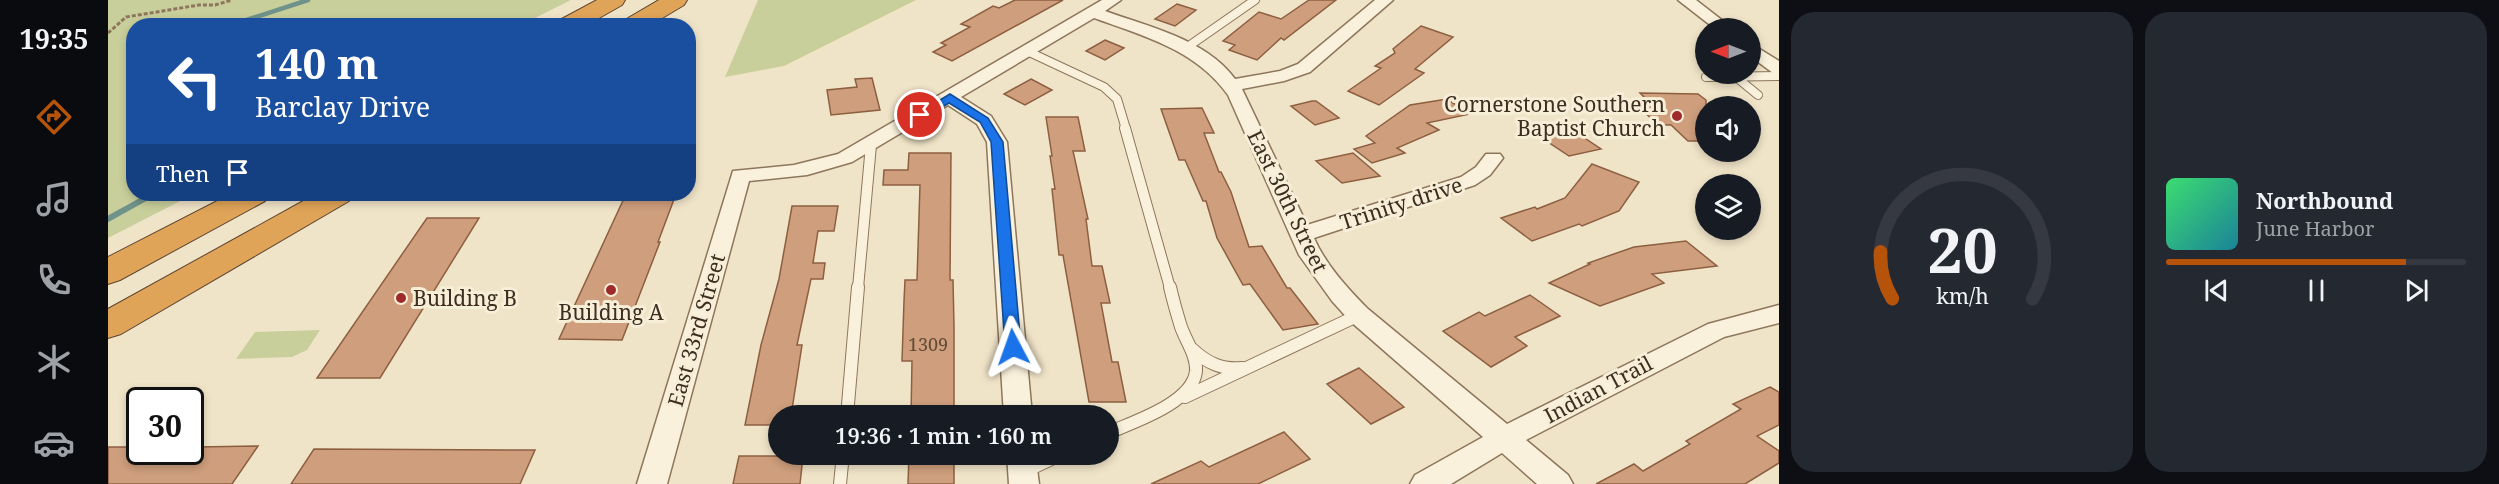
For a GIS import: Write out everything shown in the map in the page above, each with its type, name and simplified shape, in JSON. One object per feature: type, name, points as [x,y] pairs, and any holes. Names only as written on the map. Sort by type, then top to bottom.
[{"type":"highway","points":[[581,18],[614,0]]},
{"type":"highway","points":[[645,18],[676,0]]},
{"type":"highway","points":[[108,272],[241,201]]},
{"type":"highway","points":[[108,325],[326,201]]},
{"type":"street","points":[[871,145],[1113,0]]},
{"type":"street","points":[[1231,85],[1284,76],[1304,68],[1384,0]]},
{"type":"street","points":[[1686,0],[1710,18]]},
{"type":"street","name":"East 30th Street","points":[[1093,12],[1186,48],[1213,65],[1231,85],[1300,235],[1324,276],[1359,315],[1558,484]]},
{"type":"street","points":[[1761,56],[1779,69]]},
{"type":"street","points":[[950,98],[984,120],[997,142],[1017,405]]},
{"type":"street","name":"East 33rd Street","points":[[652,484],[740,175],[778,174],[815,169],[871,145]]},
{"type":"street","name":"Trinity drive","points":[[1300,235],[1468,181],[1483,171],[1493,158]]},
{"type":"street","name":"Indian Trail","points":[[1425,484],[1503,439],[1688,343],[1717,330],[1779,314]]},
{"type":"lane","points":[[1186,48],[1255,0]]},
{"type":"lane","points":[[1027,51],[1104,87],[1117,99],[1181,327],[1195,363],[1196,373],[1188,392],[1174,402]]},
{"type":"lane","points":[[1761,76],[1779,76]]},
{"type":"lane","points":[[1745,84],[1758,95]]},
{"type":"lane","points":[[848,405],[871,145]]},
{"type":"lane","points":[[1119,428],[1359,315]]},
{"type":"lane","points":[[1181,327],[1192,349],[1209,363],[1225,368],[1250,367]]},
{"type":"lane","points":[[840,484],[842,465]]},
{"type":"lane","points":[[1022,471],[1036,465]]},
{"type":"path","points":[[108,33],[126,16],[191,6],[215,5],[232,0]]},
{"type":"green space","points":[[108,0],[571,0],[535,18],[126,18],[126,201],[180,201],[108,238]]},
{"type":"green space","points":[[758,0],[916,0],[784,66],[725,77]]},
{"type":"green space","points":[[320,330],[307,350],[292,357],[236,359],[255,332]]},
{"type":"building","points":[[1015,0],[1063,0],[952,61],[933,52],[946,45],[941,43],[970,27],[961,24],[993,6],[999,8]]},
{"type":"building","points":[[1309,0],[1336,0],[1284,40],[1281,38],[1257,60],[1229,50],[1235,45],[1223,41],[1259,12],[1281,19]]},
{"type":"building","points":[[1177,4],[1196,10],[1175,26],[1155,19]]},
{"type":"building","points":[[1421,26],[1453,37],[1415,69],[1424,73],[1379,105],[1348,91],[1381,68],[1375,66],[1395,53],[1393,49]]},
{"type":"building","points":[[1105,40],[1124,48],[1105,60],[1086,51]]},
{"type":"building","points":[[872,78],[880,110],[831,115],[827,90],[857,87],[855,79]]},
{"type":"building","points":[[1031,79],[1052,90],[1025,105],[1004,94]]},
{"type":"building","name":"Cornerstone Southern Baptist Church","points":[[1640,93],[1698,94],[1701,96],[1695,96],[1695,141],[1688,141],[1671,125],[1658,125],[1637,105],[1652,105]]},
{"type":"building","points":[[1447,99],[1470,114],[1427,123],[1439,130],[1397,148],[1405,153],[1372,163],[1354,149],[1375,143],[1366,136],[1410,105]]},
{"type":"building","points":[[1316,101],[1339,118],[1315,125],[1291,106]]},
{"type":"building","points":[[1202,108],[1214,133],[1204,133],[1219,172],[1231,192],[1249,247],[1262,246],[1287,288],[1290,288],[1318,324],[1283,330],[1250,284],[1243,285],[1217,238],[1206,201],[1203,201],[1185,160],[1179,160],[1161,109]]},
{"type":"building","points":[[1046,117],[1078,117],[1085,151],[1073,151],[1088,219],[1086,219],[1092,266],[1102,266],[1110,303],[1101,303],[1112,362],[1118,362],[1126,402],[1089,402],[1063,255],[1059,255],[1052,189],[1055,189],[1050,156],[1052,156]]},
{"type":"building","points":[[1574,131],[1601,149],[1569,156],[1542,138]]},
{"type":"building","points":[[909,153],[951,153],[950,280],[953,280],[954,405],[911,405],[912,361],[902,361],[905,280],[917,280],[920,185],[883,185],[884,170],[908,170]]},
{"type":"building","points":[[1353,153],[1380,176],[1342,183],[1316,161]]},
{"type":"building","points":[[1592,164],[1639,182],[1619,211],[1582,226],[1579,224],[1532,241],[1501,218],[1535,207],[1537,209],[1565,198]]},
{"type":"building","name":"Building A","points":[[623,201],[673,201],[622,340],[559,339]]},
{"type":"building","points":[[792,206],[838,206],[834,231],[818,231],[813,263],[825,263],[823,279],[811,279],[797,345],[802,345],[793,405],[768,405],[768,425],[745,425],[761,345],[779,279]]},
{"type":"building","name":"Building B","points":[[427,218],[479,218],[380,378],[317,378]]},
{"type":"building","points":[[1686,241],[1717,266],[1652,274],[1664,283],[1600,306],[1549,283],[1590,264],[1588,263],[1634,247]]},
{"type":"building","points":[[1530,295],[1560,316],[1515,337],[1527,346],[1491,367],[1443,331],[1479,312],[1485,316]]},
{"type":"building","points":[[1359,368],[1404,407],[1371,424],[1327,384]]},
{"type":"building","points":[[1770,387],[1779,392],[1779,425],[1757,436],[1779,451],[1779,463],[1745,484],[1596,484],[1634,464],[1643,471],[1690,444],[1686,441],[1741,409],[1733,404]]},
{"type":"building","points":[[1284,432],[1310,459],[1258,484],[1151,484],[1201,461],[1209,467]]},
{"type":"building","points":[[258,446],[232,484],[108,484],[108,447],[126,447],[126,465],[204,465],[204,447]]},
{"type":"building","points":[[314,449],[535,450],[520,484],[291,484]]},
{"type":"building","points":[[739,456],[768,456],[768,465],[802,465],[800,484],[733,484]]},
{"type":"building","points":[[909,465],[954,465],[954,484],[908,484]]},
{"type":"waterway","points":[[253,18],[308,0]]},
{"type":"waterway","points":[[108,219],[140,201]]},
{"type":"place","name":"Cornerstone Southern Baptist Church","points":[[1677,116]]},
{"type":"place","name":"Building A","points":[[611,290]]},
{"type":"place","name":"Building B","points":[[401,298]]},
{"type":"route","points":[[920,115],[950,98],[984,120],[992,130],[997,142],[1013,347]]}]
